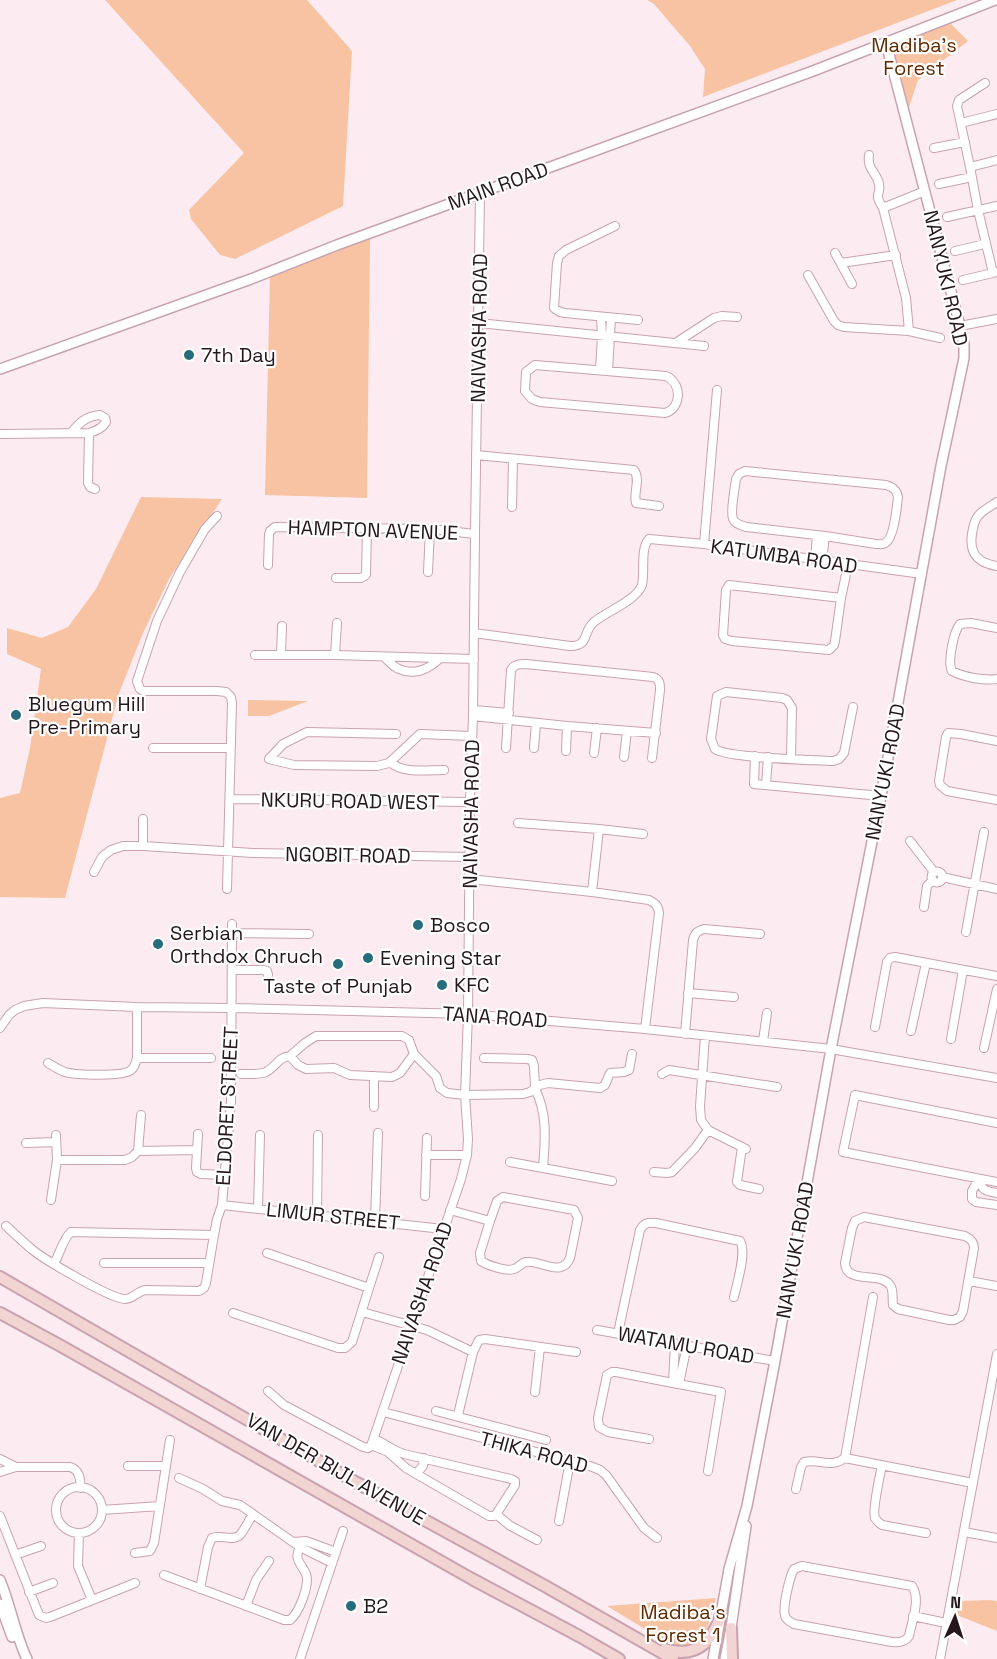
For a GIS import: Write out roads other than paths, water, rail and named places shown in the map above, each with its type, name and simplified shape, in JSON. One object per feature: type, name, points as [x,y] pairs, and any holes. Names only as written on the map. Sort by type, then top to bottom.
[{"type":"main road","name":"VAN DER BIJL AVENUE","points":[[0,1277],[357,1483],[672,1659]]},
{"type":"main road","name":"VAN DER BIJL AVENUE","points":[[0,1313],[461,1573],[619,1659]]},
{"type":"main road","points":[[592,1613],[670,1651],[682,1654],[691,1653],[705,1645],[713,1635],[721,1615]]},
{"type":"main road","points":[[731,1628],[732,1659]]},
{"type":"street","name":"MAIN ROAD","points":[[0,369],[251,279],[480,192],[802,75],[995,0]]},
{"type":"street","name":"NANYUKI ROAD","points":[[713,1659],[729,1569],[747,1506],[775,1361],[831,1049],[881,796],[941,466],[964,358],[960,326],[886,43]]},
{"type":"street","points":[[963,280],[995,273],[978,210],[957,106],[958,101],[985,83]]},
{"type":"street","points":[[961,123],[997,114]]},
{"type":"street","points":[[934,148],[965,142]]},
{"type":"street","points":[[869,155],[870,168],[879,184],[877,197],[883,208],[907,302],[909,331]]},
{"type":"street","points":[[970,167],[997,160]]},
{"type":"street","points":[[939,184],[972,177]]},
{"type":"street","points":[[883,208],[925,191]]},
{"type":"street","name":"NAIVASHA ROAD","points":[[373,1442],[463,1173],[467,1155],[468,1127],[465,1095],[470,802],[474,713],[480,192]]},
{"type":"street","points":[[947,217],[997,206]]},
{"type":"street","points":[[615,226],[566,250],[559,256],[554,308],[565,313],[639,320]]},
{"type":"street","points":[[956,251],[986,244]]},
{"type":"street","points":[[836,253],[852,284]]},
{"type":"street","points":[[841,263],[896,255]]},
{"type":"street","points":[[808,275],[834,321],[841,327],[909,331],[940,338]]},
{"type":"street","points":[[601,316],[606,336]]},
{"type":"street","points":[[677,342],[714,318],[737,317]]},
{"type":"street","points":[[604,370],[606,336],[610,318]]},
{"type":"street","points":[[960,326],[997,319]]},
{"type":"street","points":[[479,323],[704,346]]},
{"type":"street","points":[[535,365],[604,370],[670,377],[677,389],[675,407],[665,413],[540,402],[532,399],[525,391],[526,372],[535,365]]},
{"type":"street","points":[[704,544],[717,390]]},
{"type":"street","points":[[0,434],[88,433],[94,432],[105,424],[106,420],[103,416],[94,416],[82,420],[71,433]]},
{"type":"street","points":[[88,433],[88,483],[95,489]]},
{"type":"street","points":[[477,455],[634,470],[637,474],[636,503],[659,506]]},
{"type":"street","points":[[512,507],[513,459]]},
{"type":"street","points":[[745,471],[756,472],[886,485],[893,487],[896,491],[897,505],[891,534],[886,543],[876,544],[821,536],[746,527],[735,522],[732,513],[737,476],[745,471]]},
{"type":"street","points":[[997,501],[976,519],[971,543],[972,550],[982,562],[997,566]]},
{"type":"street","points":[[217,516],[205,529],[189,556],[157,621],[138,684],[140,689],[146,692],[217,691],[230,694],[232,704],[227,889]]},
{"type":"street","name":"HAMPTON AVENUE","points":[[268,565],[269,534],[273,528],[279,527],[430,529],[475,534]]},
{"type":"street","points":[[336,578],[361,578],[366,575],[367,529]]},
{"type":"street","points":[[428,572],[430,529]]},
{"type":"street","points":[[818,561],[821,536]]},
{"type":"street","name":"KATUMBA ROAD","points":[[474,633],[570,646],[579,645],[592,623],[639,590],[642,583],[647,540],[704,544],[922,574]]},
{"type":"street","points":[[841,598],[729,585],[726,590],[723,635],[725,639],[732,641],[829,650],[835,641],[848,565]]},
{"type":"street","points":[[997,628],[970,623],[960,624],[957,628],[950,663],[952,671],[958,674],[997,679]]},
{"type":"street","points":[[335,655],[337,624]]},
{"type":"street","points":[[281,654],[282,626]]},
{"type":"street","points":[[255,655],[474,659]]},
{"type":"street","points":[[384,657],[397,669],[405,671],[427,669],[439,659]]},
{"type":"street","points":[[506,748],[511,670],[513,666],[526,664],[658,679],[660,684],[652,758]]},
{"type":"street","points":[[791,758],[792,708],[785,698],[729,692],[718,694],[715,701],[711,738],[712,745],[718,752],[723,753],[768,757],[833,761],[841,758],[844,753],[853,707]]},
{"type":"street","points":[[474,713],[536,723],[656,733]]},
{"type":"street","points":[[534,748],[536,723]]},
{"type":"street","points":[[566,751],[567,726]]},
{"type":"street","points":[[594,753],[597,729]]},
{"type":"street","points":[[624,757],[627,731]]},
{"type":"street","points":[[396,734],[308,732],[283,744],[274,751],[269,759],[302,766],[377,766],[390,762],[420,734],[472,736]]},
{"type":"street","points":[[997,741],[948,733],[939,781],[947,791],[997,800]]},
{"type":"street","points":[[153,748],[230,748]]},
{"type":"street","points":[[755,756],[754,784],[881,796]]},
{"type":"street","points":[[766,785],[768,757]]},
{"type":"street","points":[[390,762],[405,769],[444,770]]},
{"type":"street","name":"NKURU ROAD WEST","points":[[230,799],[470,802]]},
{"type":"street","points":[[143,819],[143,846]]},
{"type":"street","points":[[518,823],[600,828],[643,834]]},
{"type":"street","points":[[592,892],[600,828]]},
{"type":"street","points":[[966,932],[984,831]]},
{"type":"street","points":[[910,841],[938,882],[942,878],[997,889]]},
{"type":"street","name":"NGOBIT ROAD","points":[[94,872],[102,857],[111,850],[123,846],[470,857]]},
{"type":"street","points":[[924,907],[927,886],[934,876]]},
{"type":"street","points":[[470,879],[592,892],[649,900],[656,904],[659,907],[659,913],[645,1029]]},
{"type":"street","name":"ELDORET STREET","points":[[54,1264],[118,1298],[129,1299],[146,1290],[202,1290],[206,1283],[217,1219],[222,1205],[231,1102],[232,924]]},
{"type":"street","points":[[685,1034],[693,940],[698,931],[710,929],[760,934]]},
{"type":"street","points":[[232,933],[309,934]]},
{"type":"street","points":[[875,1026],[887,960],[890,958],[895,957],[997,976]]},
{"type":"street","points":[[912,1031],[926,963]]},
{"type":"street","points":[[232,970],[263,970],[267,971],[268,975]]},
{"type":"street","points":[[951,1039],[963,970]]},
{"type":"street","points":[[984,1048],[997,989]]},
{"type":"street","points":[[688,993],[734,997]]},
{"type":"street","name":"TANA ROAD","points":[[0,1028],[15,1010],[32,1004],[468,1014],[645,1029],[831,1049],[997,1078]]},
{"type":"street","points":[[48,1063],[65,1072],[119,1074],[129,1072],[136,1064],[137,1058],[137,1007]]},
{"type":"street","points":[[764,1041],[767,1014]]},
{"type":"street","points":[[241,1074],[265,1073],[283,1057],[290,1056],[310,1039],[320,1035],[402,1036],[410,1040],[414,1054],[436,1076],[442,1089],[447,1093],[465,1095],[523,1094],[548,1083],[600,1088],[605,1085],[610,1073],[629,1070],[632,1054]]},
{"type":"street","points":[[705,1036],[701,1120],[708,1130],[744,1148],[737,1182],[740,1185],[759,1189]]},
{"type":"street","points":[[290,1056],[298,1065],[306,1069],[334,1068],[350,1075],[392,1077],[402,1071],[414,1054]]},
{"type":"street","points":[[137,1058],[211,1059]]},
{"type":"street","points":[[484,1058],[532,1060],[535,1089],[542,1106],[545,1126],[543,1168]]},
{"type":"street","points":[[662,1074],[669,1070],[777,1087]]},
{"type":"street","points":[[374,1076],[374,1107]]},
{"type":"street","points":[[997,1123],[855,1095],[843,1152],[997,1182]]},
{"type":"street","points":[[57,1160],[125,1160],[132,1157],[138,1151],[141,1115]]},
{"type":"street","points":[[654,1172],[672,1172],[695,1148],[708,1130]]},
{"type":"street","points":[[375,1221],[378,1133]]},
{"type":"street","points":[[198,1134],[197,1172],[225,1176]]},
{"type":"street","points":[[258,1208],[260,1135]]},
{"type":"street","points":[[317,1215],[318,1135]]},
{"type":"street","points":[[26,1143],[56,1138],[57,1160],[51,1200]]},
{"type":"street","points":[[425,1196],[427,1138]]},
{"type":"street","points":[[138,1151],[197,1150]]},
{"type":"street","points":[[426,1155],[467,1155]]},
{"type":"street","points":[[510,1162],[612,1181]]},
{"type":"street","points":[[979,1179],[984,1191],[997,1193]]},
{"type":"street","points":[[979,1179],[972,1191],[972,1199],[976,1202],[997,1205]]},
{"type":"street","points":[[503,1197],[574,1210],[578,1218],[569,1261],[563,1267],[558,1268],[526,1263],[511,1270],[483,1263],[480,1256],[490,1221],[497,1201],[503,1197]]},
{"type":"street","name":"LIMUR STREET","points":[[222,1205],[443,1229]]},
{"type":"street","points":[[450,1210],[490,1221]]},
{"type":"street","points":[[868,1217],[970,1238],[974,1245],[969,1281],[963,1311],[957,1319],[949,1320],[898,1309],[893,1305],[892,1290],[888,1283],[856,1275],[846,1270],[845,1263],[853,1223],[868,1217]]},
{"type":"street","points":[[618,1333],[640,1230],[645,1224],[656,1223],[737,1239],[742,1244],[743,1252],[734,1297]]},
{"type":"street","points":[[6,1226],[36,1253],[54,1264],[66,1237],[71,1232],[214,1235]]},
{"type":"street","points":[[267,1253],[369,1288]]},
{"type":"street","points":[[233,1313],[345,1348],[351,1344],[379,1257]]},
{"type":"street","points":[[104,1263],[209,1263]]},
{"type":"street","points":[[969,1281],[997,1286]]},
{"type":"street","points":[[845,1458],[873,1297]]},
{"type":"street","points":[[362,1312],[427,1330],[474,1352]]},
{"type":"street","name":"WATAMU ROAD","points":[[597,1330],[775,1361]]},
{"type":"street","points":[[458,1415],[479,1340],[576,1352]]},
{"type":"street","points":[[675,1343],[678,1363],[676,1383]]},
{"type":"street","points":[[678,1363],[687,1345]]},
{"type":"street","points":[[534,1392],[540,1347]]},
{"type":"street","points":[[940,1659],[997,1354]]},
{"type":"street","points":[[649,1439],[608,1432],[599,1427],[598,1418],[607,1375],[616,1372],[721,1392],[708,1471]]},
{"type":"street","points":[[268,1392],[284,1405],[363,1447],[368,1448],[373,1442]]},
{"type":"street","points":[[436,1411],[546,1440]]},
{"type":"street","name":"THIKA ROAD","points":[[383,1412],[590,1466],[603,1473],[644,1528],[657,1538]]},
{"type":"street","points":[[135,1553],[147,1552],[152,1549],[154,1543],[170,1440]]},
{"type":"street","points":[[373,1442],[386,1444],[398,1452],[513,1480],[516,1483],[496,1514],[489,1516],[406,1468],[373,1442]]},
{"type":"street","points":[[0,1458],[16,1467]]},
{"type":"street","points":[[416,1474],[423,1466],[424,1458]]},
{"type":"street","points":[[796,1489],[804,1462],[831,1464],[845,1458],[973,1483]]},
{"type":"street","points":[[559,1521],[570,1461]]},
{"type":"street","points":[[882,1465],[875,1517],[882,1525],[926,1533]]},
{"type":"street","points":[[128,1466],[166,1466]]},
{"type":"street","points":[[0,1472],[16,1467],[70,1467],[78,1473],[81,1488]]},
{"type":"street","points":[[179,1478],[222,1501],[240,1505],[296,1545],[332,1563]]},
{"type":"street","points":[[73,1488],[81,1488],[93,1492],[101,1503],[102,1510],[96,1526],[79,1533],[66,1529],[57,1517],[56,1510],[61,1496],[73,1488]]},
{"type":"street","points":[[102,1510],[160,1506]]},
{"type":"street","name":"NANYUKI ROAD","points":[[725,1659],[747,1506]]},
{"type":"street","points":[[200,1589],[210,1541],[217,1536],[234,1538],[239,1536],[253,1514]]},
{"type":"street","points":[[496,1514],[509,1525],[537,1540]]},
{"type":"street","points":[[0,1516],[39,1615],[46,1618],[135,1584]]},
{"type":"street","points":[[300,1659],[343,1531]]},
{"type":"street","points":[[964,1532],[997,1538]]},
{"type":"street","points":[[79,1533],[78,1566],[92,1600]]},
{"type":"street","points":[[296,1545],[306,1541],[335,1553]]},
{"type":"street","points":[[164,1575],[288,1621],[293,1619],[300,1607],[307,1583],[307,1575],[298,1560],[296,1545]]},
{"type":"street","points":[[15,1556],[41,1546]]},
{"type":"street","points":[[246,1606],[256,1580],[269,1561]]},
{"type":"street","points":[[807,1566],[909,1585],[915,1594],[913,1616],[909,1636],[897,1643],[794,1624],[786,1619],[784,1611],[792,1572],[798,1567],[807,1566]]},
{"type":"street","points":[[0,1581],[8,1600],[17,1636],[27,1659]]},
{"type":"street","points":[[29,1592],[53,1583]]},
{"type":"street","points":[[0,1604],[20,1659]]},
{"type":"street","points":[[913,1616],[946,1623]]},
{"type":"place","name":"7th Day","points":[[189,355]]},
{"type":"place","name":"Bluegum Hill Pre-Primary","points":[[16,715]]},
{"type":"place","name":"Bosco","points":[[418,925]]},
{"type":"place","name":"Serbian Orthdox Chruch","points":[[158,944]]},
{"type":"place","name":"Evening Star","points":[[368,958]]},
{"type":"place","name":"Taste of Punjab","points":[[338,964]]},
{"type":"place","name":"KFC","points":[[442,985]]},
{"type":"place","name":"B2","points":[[351,1606]]},
{"type":"park label","name":"Madiba's Forest","points":[[914,56]]},
{"type":"park label","name":"Madiba's Forest 1","points":[[683,1624]]}]
